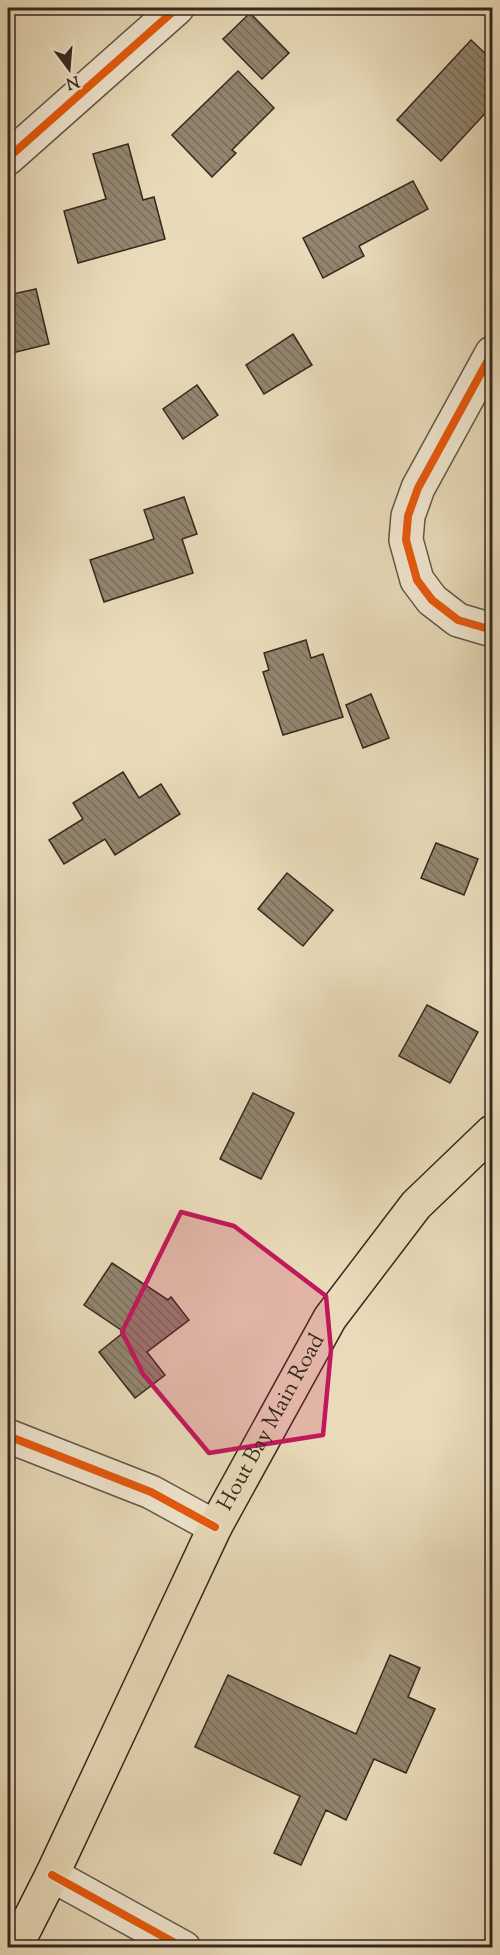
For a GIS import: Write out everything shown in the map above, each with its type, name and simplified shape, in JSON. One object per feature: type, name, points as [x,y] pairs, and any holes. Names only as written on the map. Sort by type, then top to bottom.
[{"type":"main road","name":"Hout Bay Main Road","points":[[15,1947],[52,1875],[215,1527],[330,1317],[416,1205],[492,1132]]},
{"type":"street","points":[[8,158],[177,8]]},
{"type":"street","points":[[492,353],[418,488],[408,516],[406,540],[417,580],[432,600],[458,620],[492,630]]},
{"type":"street","points":[[8,1436],[151,1492],[215,1527]]},
{"type":"street","points":[[52,1875],[184,1947]]},
{"type":"highlighted area","points":[[181,1212],[234,1226],[326,1296],[331,1350],[323,1435],[209,1453],[143,1374],[122,1332]]},
{"type":"building","points":[[250,13],[289,53],[262,79],[223,39]]},
{"type":"building","points":[[471,40],[492,60],[492,106],[441,161],[397,120]]},
{"type":"building","points":[[238,71],[274,108],[232,150],[236,153],[212,177],[172,135]]},
{"type":"building","points":[[128,144],[143,200],[154,197],[165,239],[78,263],[64,211],[106,199],[93,154]]},
{"type":"building","points":[[413,181],[428,209],[359,246],[364,256],[323,278],[303,238]]},
{"type":"building","points":[[36,289],[49,344],[8,354],[8,295]]},
{"type":"building","points":[[293,334],[312,365],[264,394],[246,365]]},
{"type":"building","points":[[197,385],[218,415],[183,439],[163,409]]},
{"type":"building","points":[[184,497],[197,534],[182,539],[193,573],[104,602],[90,560],[154,539],[144,510]]},
{"type":"building","points":[[306,640],[311,658],[323,654],[343,717],[283,735],[263,672],[269,670],[264,653]]},
{"type":"building","points":[[371,694],[389,738],[363,748],[346,705]]},
{"type":"building","points":[[123,772],[139,798],[161,784],[180,814],[115,855],[105,839],[64,864],[49,840],[83,819],[73,803]]},
{"type":"building","points":[[436,843],[478,859],[464,895],[421,878]]},
{"type":"building","points":[[287,873],[333,910],[303,946],[258,909]]},
{"type":"building","points":[[427,1005],[478,1032],[450,1083],[399,1056]]},
{"type":"building","points":[[253,1093],[294,1113],[261,1179],[220,1159]]},
{"type":"building","points":[[112,1263],[168,1300],[171,1297],[189,1320],[147,1352],[165,1375],[135,1398],[99,1352],[124,1332],[84,1305]]},
{"type":"building","points":[[390,1655],[420,1668],[408,1697],[435,1709],[406,1773],[374,1759],[346,1820],[326,1810],[301,1865],[274,1853],[300,1796],[195,1747],[228,1675],[356,1734]]},
{"type":"cycle path","points":[[8,158],[177,8]]},
{"type":"cycle path","points":[[492,353],[418,488],[408,516],[406,540],[417,580],[432,600],[458,620],[492,630]]},
{"type":"cycle path","points":[[8,1436],[151,1492],[215,1527]]},
{"type":"cycle path","points":[[52,1875],[184,1948]]}]
